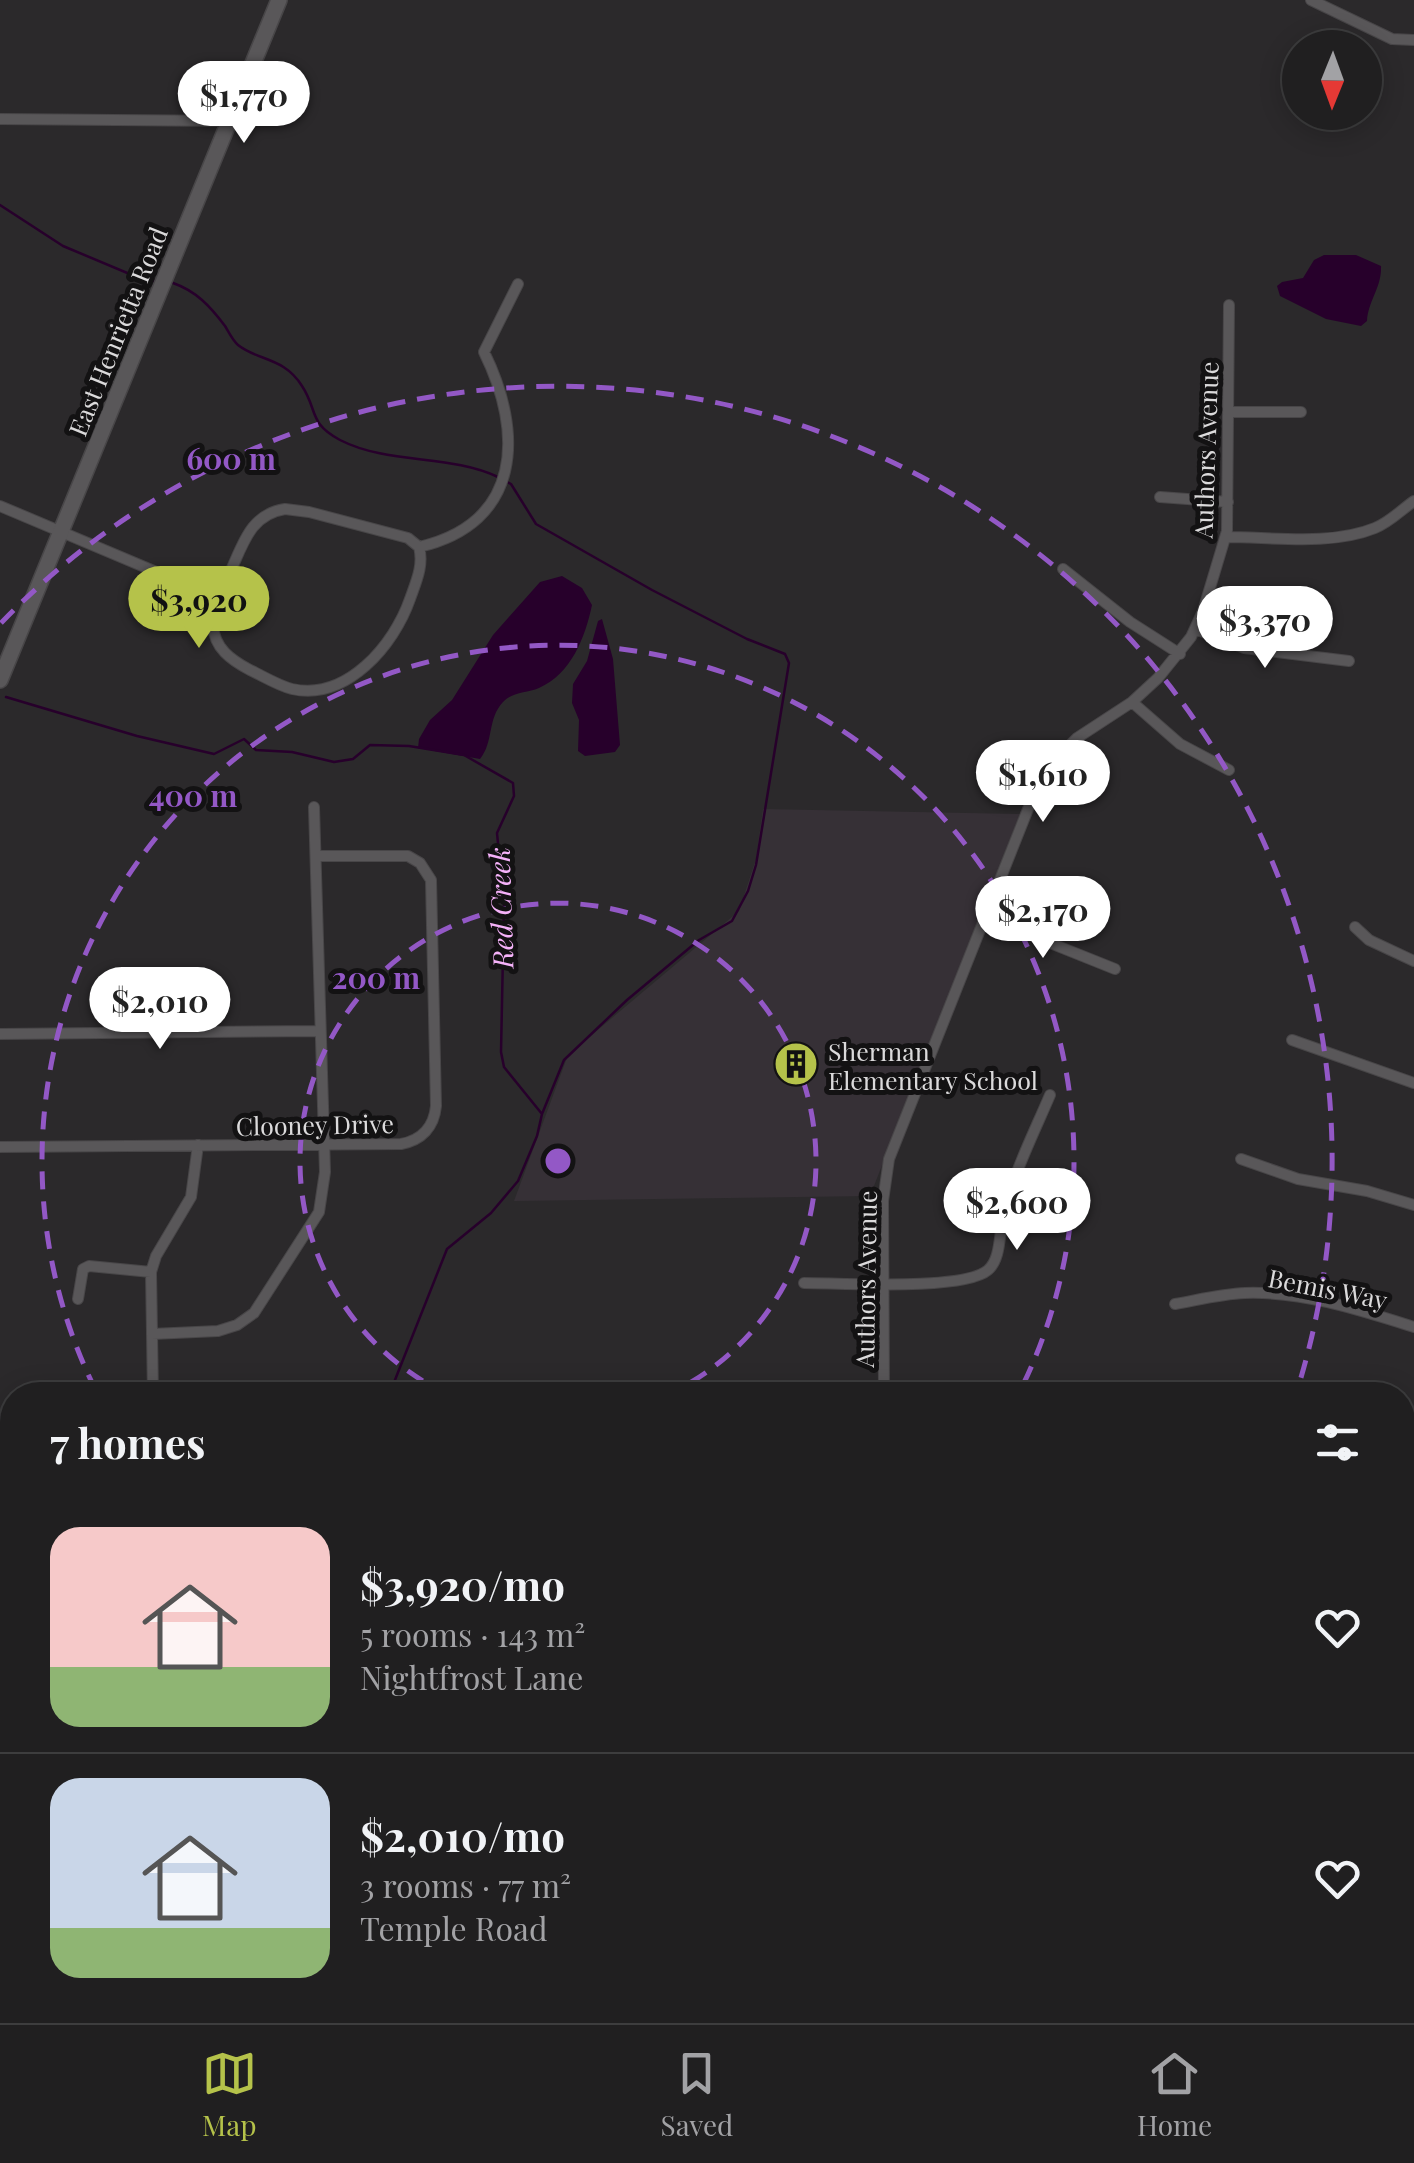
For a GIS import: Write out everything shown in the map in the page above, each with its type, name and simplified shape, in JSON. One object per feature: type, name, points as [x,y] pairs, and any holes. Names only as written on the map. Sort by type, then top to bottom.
[{"type":"main road","name":"East Henrietta Road","points":[[3,662],[165,283],[279,0]]},
{"type":"street","points":[[1310,0],[1392,39],[1414,40]]},
{"type":"street","points":[[0,119],[230,121]]},
{"type":"street","points":[[420,548],[466,531],[490,507],[502,478],[508,430],[504,406],[484,352],[518,284]]},
{"type":"street","name":"Authors Avenue","points":[[884,1382],[883,1201],[890,1159],[984,916],[1030,804],[1056,760],[1078,738],[1132,702],[1180,654],[1195,629],[1226,536],[1228,305]]},
{"type":"street","points":[[1228,412],[1301,412]]},
{"type":"street","points":[[1160,497],[1228,502]]},
{"type":"street","points":[[1226,536],[1360,532],[1377,527],[1414,501]]},
{"type":"street","points":[[0,506],[218,598]]},
{"type":"street","points":[[274,510],[309,512],[408,538],[420,548],[418,575],[392,639],[361,668],[327,687],[290,688],[228,657],[213,629],[218,598],[248,532],[263,515],[274,510]]},
{"type":"street","points":[[1063,569],[1116,612],[1180,654]]},
{"type":"street","points":[[1195,629],[1244,648],[1350,661]]},
{"type":"street","points":[[1132,702],[1180,744],[1229,770]]},
{"type":"street","points":[[152,1334],[218,1331],[254,1313],[319,1212],[325,1184],[314,807]]},
{"type":"street","name":"Clooney Drive","points":[[0,1147],[324,1146],[407,1143],[419,1138],[432,1122],[436,1106],[432,886],[425,868],[408,856],[316,856]]},
{"type":"street","points":[[984,916],[1116,968]]},
{"type":"street","points":[[1355,926],[1369,940],[1414,961]]},
{"type":"street","points":[[0,1034],[320,1031]]},
{"type":"street","points":[[1292,1040],[1414,1083]]},
{"type":"street","points":[[804,1283],[960,1279],[990,1268],[997,1254],[1009,1193],[1050,1095]]},
{"type":"street","points":[[153,1382],[151,1272],[190,1197],[198,1145]]},
{"type":"street","points":[[1241,1160],[1298,1179],[1367,1191],[1414,1205]]},
{"type":"street","points":[[78,1298],[83,1269],[89,1266],[151,1272]]},
{"type":"street","name":"Bemis Way","points":[[1175,1304],[1222,1295],[1270,1294],[1334,1304],[1414,1327]]},
{"type":"shaded area","points":[[1324,255],[1356,255],[1381,266],[1367,321],[1361,326],[1326,319],[1280,296],[1277,286],[1303,278],[1314,260]]},
{"type":"shaded area","points":[[562,576],[582,588],[592,605],[581,642],[560,674],[539,688],[503,702],[480,759],[418,748],[430,720],[452,700],[493,635],[540,582]]},
{"type":"shaded area","points":[[602,619],[613,659],[620,745],[615,752],[585,756],[578,751],[579,720],[572,703],[573,684],[587,661],[598,621]]},
{"type":"shaded area","points":[[763,809],[1020,814],[870,1196],[514,1201],[568,1055],[739,911],[756,859]]},
{"type":"waterway","points":[[0,205],[63,246],[155,281]]},
{"type":"waterway","points":[[173,283],[208,306],[238,345],[295,377],[318,422],[340,440],[379,453],[460,465],[498,477]]},
{"type":"waterway","points":[[505,481],[511,484],[536,524],[652,590],[785,654],[789,663],[756,865],[732,921],[699,940],[564,1060],[542,1114]]},
{"type":"waterway","name":"Red Creek","points":[[6,697],[214,754],[244,739],[256,750],[292,752],[334,762],[353,759],[370,745],[409,746],[464,755],[513,783],[514,796],[497,833],[504,905],[501,1052],[504,1067],[542,1114],[518,1181],[491,1213],[447,1249],[394,1382]]},
{"type":"place","name":"Sherman Elementary School","points":[[796,1064]]}]
